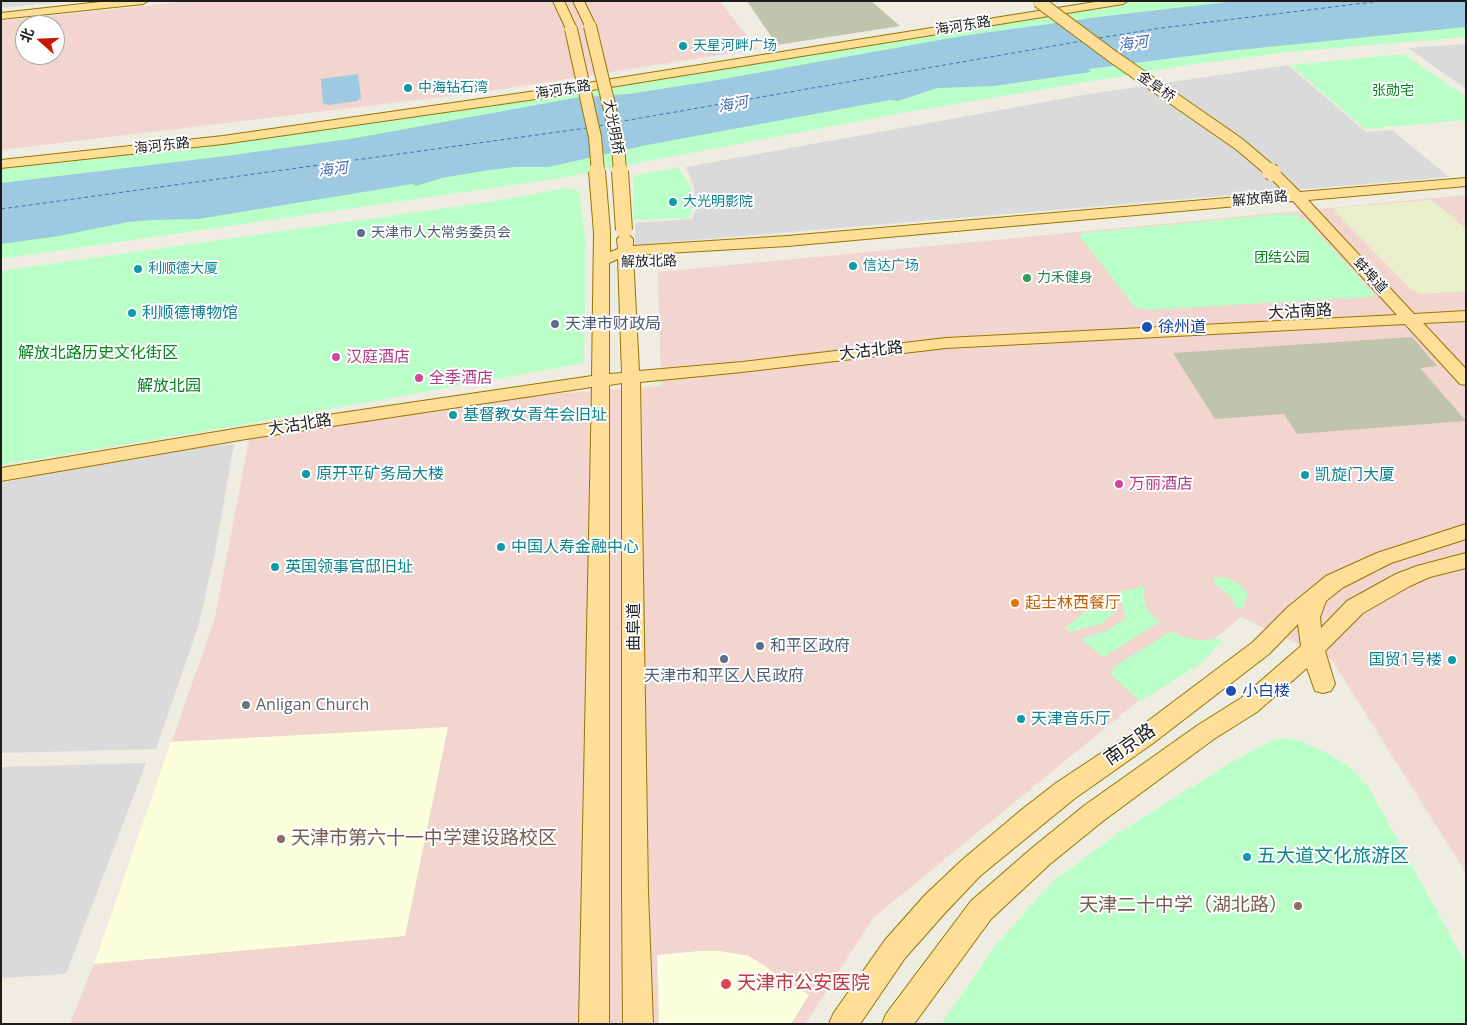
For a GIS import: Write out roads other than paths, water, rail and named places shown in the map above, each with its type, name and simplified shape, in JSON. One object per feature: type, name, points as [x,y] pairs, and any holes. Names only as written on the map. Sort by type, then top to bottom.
[{"type":"main road","points":[[1,12],[108,1]]},
{"type":"main road","points":[[1,16],[143,1]]},
{"type":"main road","name":"大光明桥","points":[[558,1],[571,28],[595,137],[602,232],[602,260]]},
{"type":"main road","name":"大光明桥","points":[[578,1],[590,26],[618,143],[624,230]]},
{"type":"main road","name":"金阜桥","points":[[1038,1],[1112,56],[1277,172]]},
{"type":"main road","name":"金阜桥","points":[[1049,1],[1246,143],[1277,172]]},
{"type":"main road","name":"海河东路","points":[[1,158],[203,136],[516,92],[1098,1]]},
{"type":"main road","name":"海河东路","points":[[1,164],[223,140],[523,96],[1122,1]]},
{"type":"main road","name":"蚌埠道","points":[[1277,172],[1411,312],[1466,362]]},
{"type":"main road","name":"解放南路","points":[[1058,222],[1272,198],[1466,182]]},
{"type":"main road","name":"蚌埠道","points":[[1302,197],[1324,212],[1411,312],[1428,339],[1466,380]]},
{"type":"main road","name":"解放北路","points":[[602,260],[736,256],[794,248],[1058,222]]},
{"type":"main road","name":"曲阜道","points":[[624,230],[627,258],[631,373],[634,892],[638,1024]]},
{"type":"main road","points":[[594,1024],[602,260]]},
{"type":"main road","name":"大沽南路","points":[[1139,327],[1365,321],[1466,304]]},
{"type":"main road","name":"大沽南路","points":[[1139,327],[1411,312],[1466,316]]},
{"type":"main road","points":[[1365,321],[1398,325],[1428,339]]},
{"type":"main road","name":"大沽北路","points":[[1,476],[238,435],[475,397],[600,380],[631,373],[742,367],[946,343],[1139,327]]},
{"type":"main road","name":"南京路","points":[[843,1024],[895,950],[971,868],[1065,791],[1144,737],[1260,648],[1317,595],[1334,582],[1384,558],[1466,531]]},
{"type":"main road","name":"南京路","points":[[896,1024],[981,910],[1011,882],[1094,813],[1206,732],[1249,704],[1312,650],[1354,607],[1417,574],[1466,560]]},
{"type":"main road","points":[[1317,595],[1309,617],[1312,650],[1323,684]]},
{"type":"water","name":"海河","points":[[1236,1],[1466,1],[1466,27],[1228,51],[1089,69],[1091,72],[994,86],[937,88],[898,101],[890,100],[647,145],[548,167],[514,167],[483,171],[442,178],[416,186],[412,184],[198,219],[128,222],[59,236],[1,244],[1,183],[226,156],[356,138],[574,98],[628,94],[706,82],[962,36],[1106,16]]},
{"type":"water","points":[[358,74],[361,98],[357,101],[328,105],[323,103],[321,79]]},
{"type":"place","name":"天星河畔广场","points":[[683,46]]},
{"type":"place","name":"中海钻石湾","points":[[408,88]]},
{"type":"place","name":"大光明影院","points":[[673,202]]},
{"type":"place","name":"天津市人大常务委员会","points":[[361,233]]},
{"type":"place","name":"信达广场","points":[[853,266]]},
{"type":"place","name":"利顺德大厦","points":[[138,269]]},
{"type":"place","name":"力禾健身","points":[[1027,278]]},
{"type":"place","name":"利顺德博物馆","points":[[132,313]]},
{"type":"place","name":"天津市财政局","points":[[555,324]]},
{"type":"place","name":"徐州道","points":[[1147,327]]},
{"type":"place","name":"汉庭酒店","points":[[336,357]]},
{"type":"place","name":"全季酒店","points":[[419,378]]},
{"type":"place","name":"基督教女青年会旧址","points":[[453,415]]},
{"type":"place","name":"原开平矿务局大楼","points":[[306,474]]},
{"type":"place","name":"凯旋门大厦","points":[[1305,475]]},
{"type":"place","name":"万丽酒店","points":[[1119,484]]},
{"type":"place","name":"中国人寿金融中心","points":[[501,547]]},
{"type":"place","name":"英国领事官邸旧址","points":[[275,567]]},
{"type":"place","name":"起士林西餐厅","points":[[1015,603]]},
{"type":"place","name":"和平区政府","points":[[760,646]]},
{"type":"place","name":"天津市和平区人民政府","points":[[724,659]]},
{"type":"place","name":"国贸1号楼","points":[[1452,660]]},
{"type":"place","name":"小白楼","points":[[1231,691]]},
{"type":"place","name":"Anligan Church","points":[[246,705]]},
{"type":"place","name":"天津音乐厅","points":[[1021,719]]},
{"type":"place","name":"天津市第六十一中学建设路校区","points":[[281,839]]},
{"type":"place","name":"五大道文化旅游区","points":[[1247,857]]},
{"type":"place","name":"天津二十中学（湖北路）","points":[[1298,906]]},
{"type":"place","name":"天津市公安医院","points":[[726,984]]},
{"type":"park label","name":"张勋宅","points":[[1393,91]]},
{"type":"park label","name":"团结公园","points":[[1282,258]]},
{"type":"park label","name":"解放北路历史文化街区","points":[[98,353]]},
{"type":"park label","name":"解放北园","points":[[169,386]]}]
